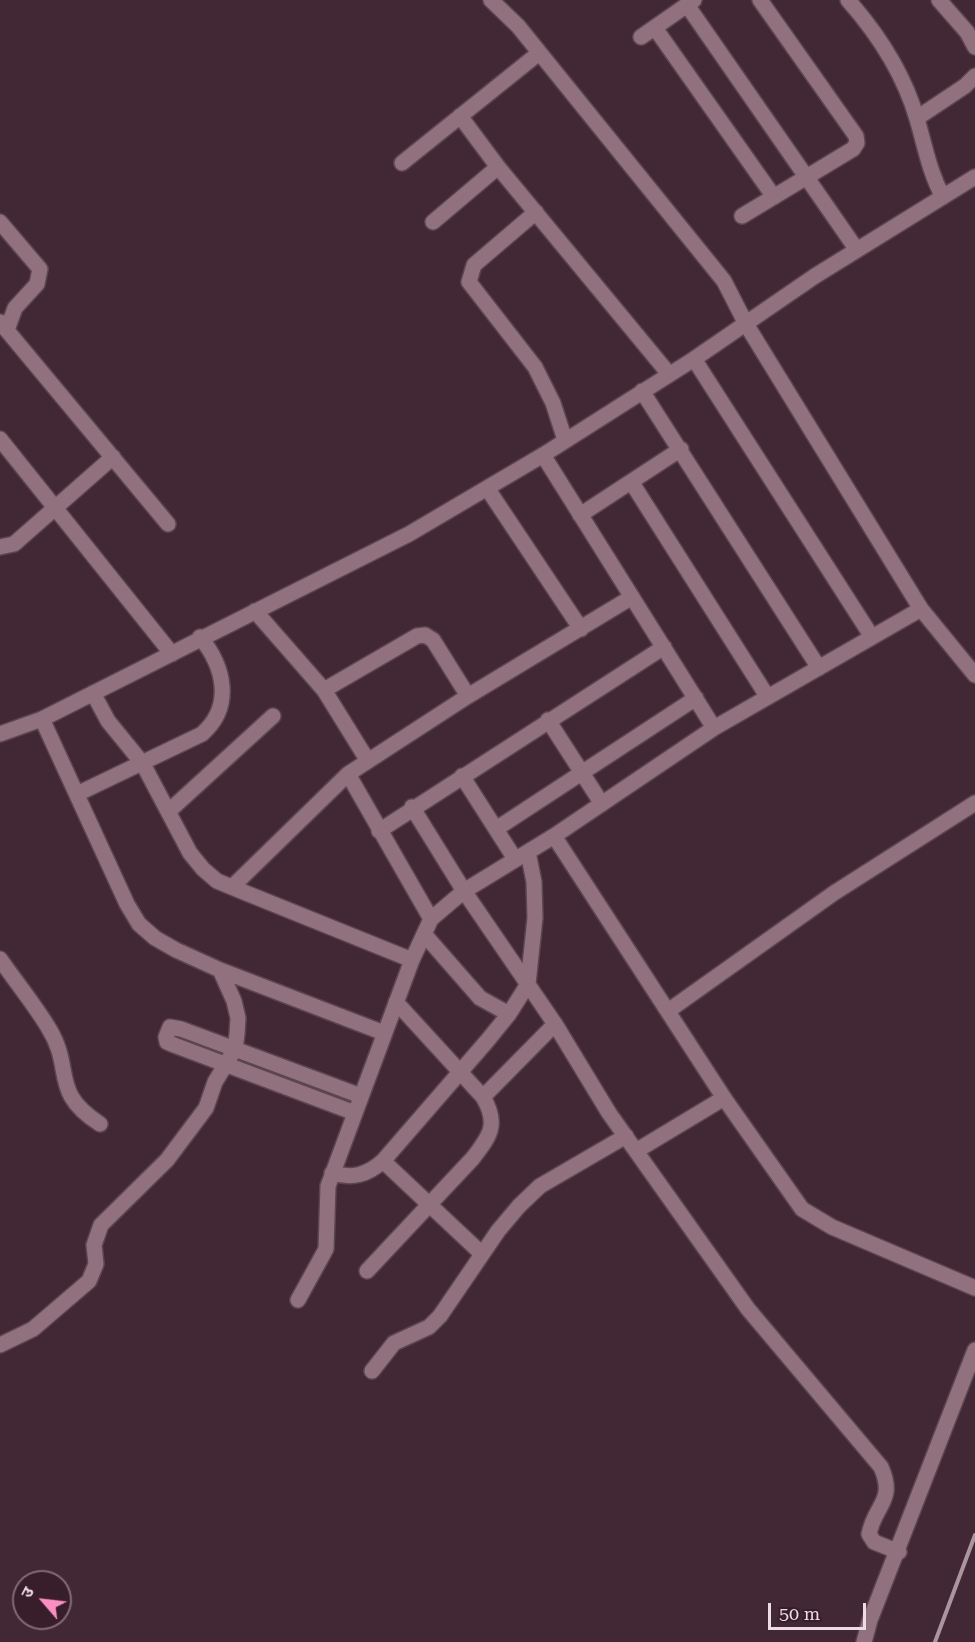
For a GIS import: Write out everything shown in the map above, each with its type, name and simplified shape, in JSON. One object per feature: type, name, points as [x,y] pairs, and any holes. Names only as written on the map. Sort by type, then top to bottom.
[{"type":"street","points":[[491,0],[518,26],[724,281],[746,324],[921,609],[975,675]]},
{"type":"street","points":[[742,216],[853,149],[857,143],[856,136],[760,0]]},
{"type":"street","points":[[848,0],[882,44],[903,82],[917,118],[933,178],[943,197]]},
{"type":"street","points":[[939,0],[967,32],[975,47]]},
{"type":"street","points":[[641,37],[655,28],[681,4],[807,177],[857,250]]},
{"type":"street","points":[[655,28],[774,197]]},
{"type":"street","points":[[402,164],[539,52]]},
{"type":"street","points":[[917,118],[965,86],[975,76]]},
{"type":"street","points":[[460,116],[498,167],[669,374]]},
{"type":"street","points":[[433,222],[498,167]]},
{"type":"street","points":[[0,734],[42,719],[172,654],[200,637],[409,534],[543,455],[694,359],[857,250],[975,177]]},
{"type":"street","points":[[536,213],[474,265],[469,282],[535,367],[553,403],[565,440]]},
{"type":"street","points":[[0,222],[40,269],[37,284],[15,308],[4,326],[168,524]]},
{"type":"street","points":[[694,359],[872,637]]},
{"type":"street","points":[[642,392],[681,449],[819,668]]},
{"type":"street","points":[[0,439],[58,508],[172,654]]},
{"type":"street","points":[[580,515],[681,449]]},
{"type":"street","points":[[543,455],[714,728]]},
{"type":"street","points":[[0,547],[14,544],[58,508],[113,457]]},
{"type":"street","points":[[632,483],[767,696]]},
{"type":"street","points":[[487,488],[581,629]]},
{"type":"street","points":[[232,887],[348,774],[468,696],[632,597]]},
{"type":"street","points":[[298,1300],[326,1249],[325,1207],[332,1173],[412,960],[431,919],[464,891],[554,836],[714,728],[921,609]]},
{"type":"street","points":[[255,611],[324,690],[368,761]]},
{"type":"street","points":[[324,690],[417,636],[425,635],[433,640],[468,696]]},
{"type":"street","points":[[77,794],[202,734],[217,717],[222,675],[213,653],[200,637]]},
{"type":"street","points":[[380,831],[412,807],[663,647]]},
{"type":"street","points":[[93,693],[108,721],[142,764],[170,811],[190,853],[217,881],[412,960]]},
{"type":"street","points":[[496,829],[696,698]]},
{"type":"street","points":[[170,811],[273,716]]},
{"type":"street","points":[[42,719],[139,924],[155,938],[220,970],[384,1033]]},
{"type":"street","points":[[548,720],[602,804]]},
{"type":"street","points":[[348,774],[431,919]]},
{"type":"street","points":[[332,1173],[356,1177],[373,1170],[383,1161],[509,1014],[528,984],[535,918],[534,882],[522,856],[496,829],[462,776]]},
{"type":"street","points":[[668,1011],[834,893],[975,803]]},
{"type":"street","points":[[412,807],[464,891],[555,1024],[589,1083],[748,1309],[881,1467],[888,1483],[886,1498],[869,1534],[874,1542],[898,1551]]},
{"type":"street","points":[[554,836],[724,1098],[801,1209],[832,1227],[975,1288]]},
{"type":"street","points":[[424,934],[480,998],[509,1014]]},
{"type":"street","points":[[0,959],[49,1028],[60,1052],[66,1089],[74,1104],[100,1124]]},
{"type":"street","points":[[0,1345],[33,1329],[89,1281],[96,1264],[94,1245],[101,1225],[166,1160],[194,1126],[235,1049],[238,1018],[220,970]]},
{"type":"street","points":[[367,1271],[487,1140],[493,1124],[491,1110],[483,1097],[396,1002]]},
{"type":"street","points":[[483,1097],[555,1024]]},
{"type":"street","points":[[355,1113],[167,1042],[167,1031],[170,1027],[174,1027],[361,1096]]},
{"type":"street","points":[[636,1151],[724,1098]]},
{"type":"street","points":[[372,1371],[394,1343],[429,1326],[440,1316],[482,1254],[519,1206],[540,1186],[626,1136]]},
{"type":"street","points":[[383,1161],[482,1254]]},
{"type":"street","points":[[864,1642],[870,1620],[975,1350]]},
{"type":"railway","points":[[935,1642],[975,1535]]}]
